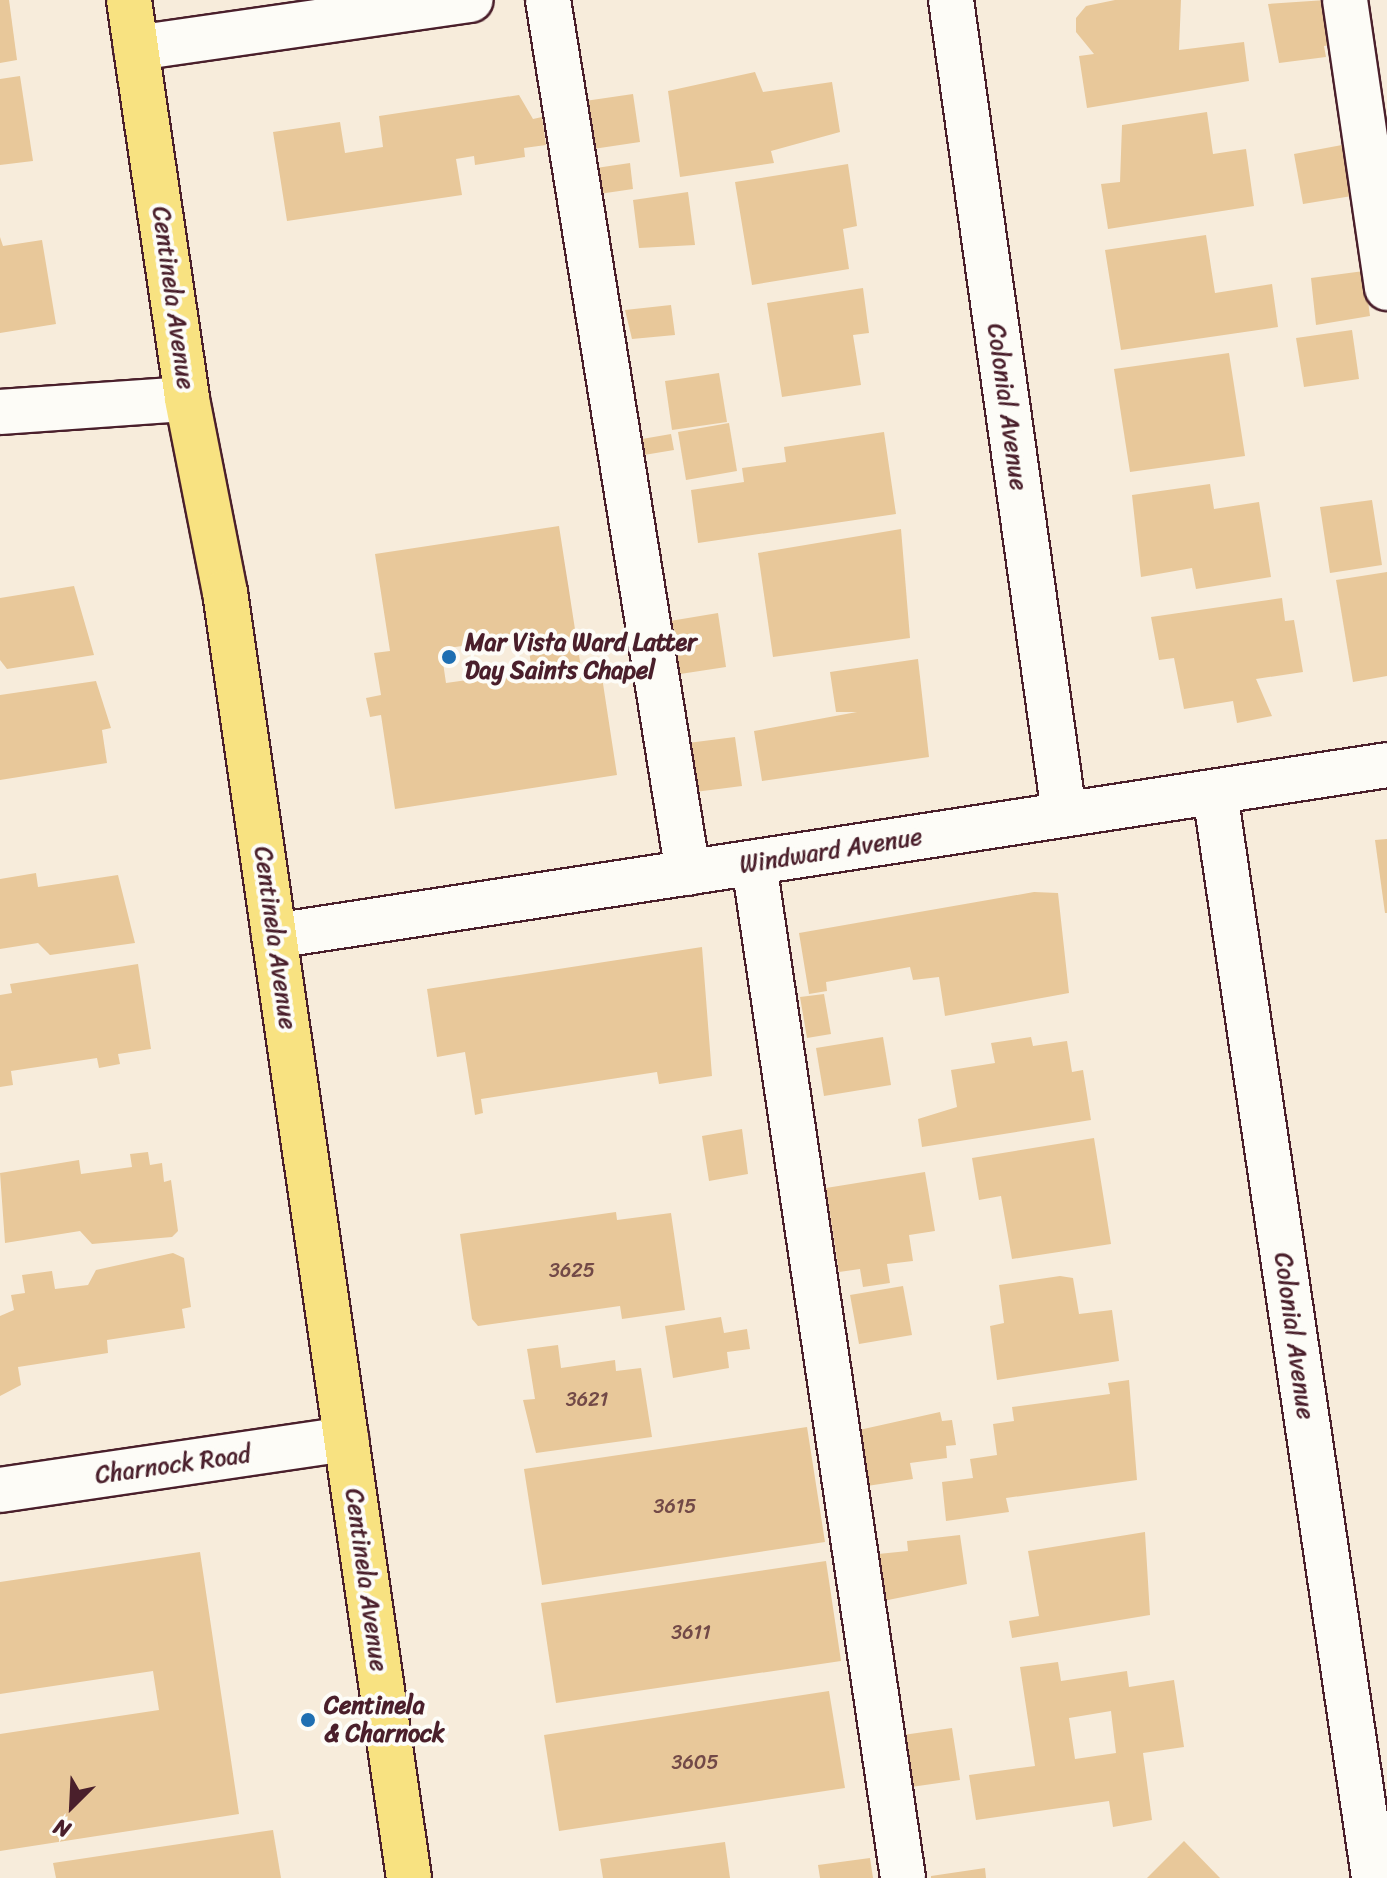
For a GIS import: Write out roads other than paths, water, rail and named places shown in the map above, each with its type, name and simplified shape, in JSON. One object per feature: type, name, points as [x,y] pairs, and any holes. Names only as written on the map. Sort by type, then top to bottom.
[{"type":"main road","name":"Centinela Avenue","points":[[129,0],[187,399],[225,592],[409,1878]]},
{"type":"street","points":[[136,48],[471,0]]},
{"type":"street","points":[[548,0],[688,873]]},
{"type":"street","name":"Colonial Avenue","points":[[951,0],[1064,813]]},
{"type":"street","points":[[1345,0],[1387,288]]},
{"type":"street","points":[[0,412],[187,399]]},
{"type":"street","name":"Windward Avenue","points":[[274,936],[1387,765]]},
{"type":"street","name":"Colonial Avenue","points":[[1215,793],[1374,1878]]},
{"type":"street","points":[[754,864],[903,1878]]},
{"type":"street","name":"Charnock Road","points":[[0,1490],[346,1439]]},
{"type":"place","name":"Mar Vista Ward Latter Day Saints Chapel","points":[[449,657]]},
{"type":"place","name":"Centinela & Charnock","points":[[308,1720]]}]
